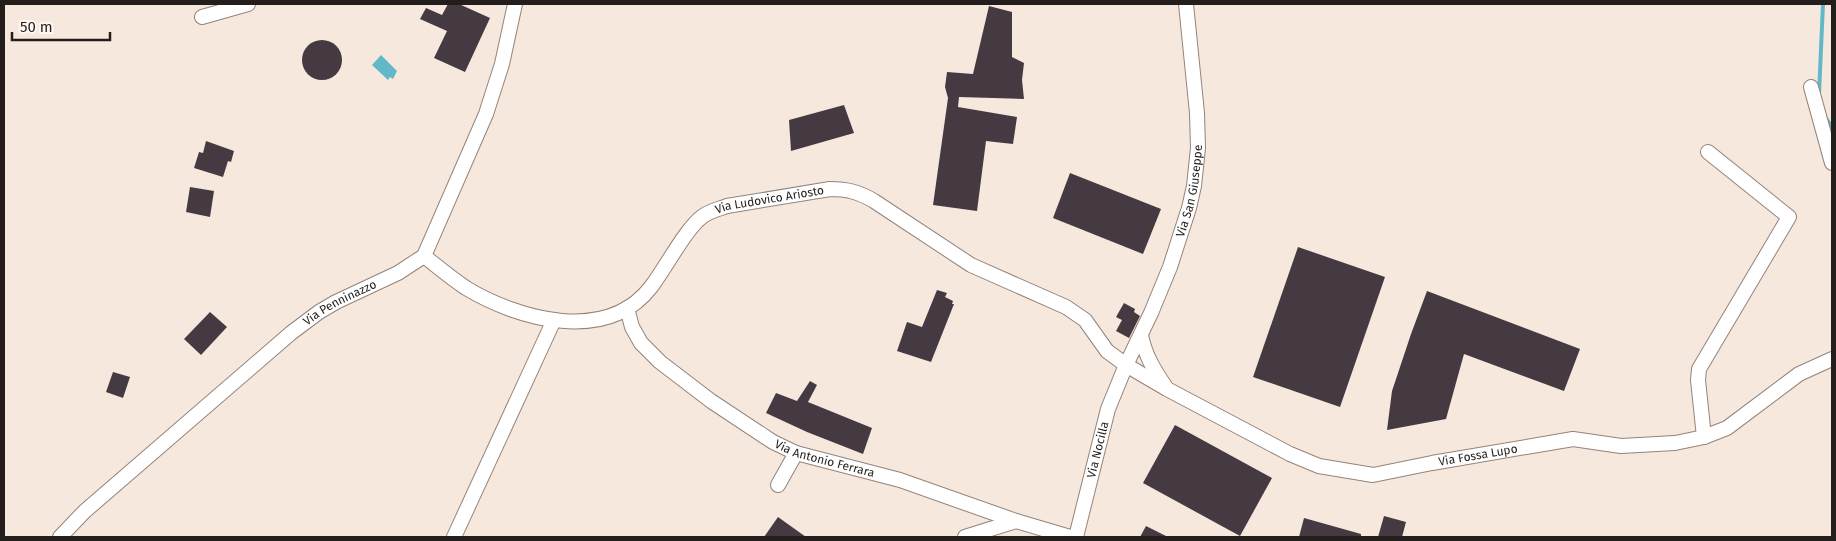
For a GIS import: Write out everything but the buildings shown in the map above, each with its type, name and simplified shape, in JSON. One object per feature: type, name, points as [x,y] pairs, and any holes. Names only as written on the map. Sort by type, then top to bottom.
[{"type":"street","points":[[202,17],[248,4]]},
{"type":"street","points":[[424,256],[486,114],[502,64],[515,4]]},
{"type":"street","name":"Via San Giuseppe","points":[[1126,365],[1170,267],[1194,186],[1198,148],[1197,112],[1186,4]]},
{"type":"street","points":[[1811,88],[1832,163]]},
{"type":"street","points":[[1704,437],[1698,380],[1699,369],[1789,217],[1708,152]]},
{"type":"street","name":"Via Ludovico Ariosto","points":[[424,256],[468,288],[492,301],[520,312],[554,320],[580,322],[602,319],[638,302],[651,288],[702,217],[715,210],[727,206],[830,188],[846,189],[861,193],[972,265],[1066,307],[1080,316],[1107,351],[1126,365]]},
{"type":"street","name":"Via Penninazzo","points":[[60,537],[85,511],[291,333],[336,302],[398,273],[424,256]]},
{"type":"street","name":"Via Antonio Ferrara","points":[[627,308],[632,327],[641,343],[660,362],[711,402],[772,442],[796,453],[900,480],[1016,521],[1070,537]]},
{"type":"street","points":[[454,537],[554,320]]},
{"type":"street","points":[[1141,335],[1144,348],[1153,368],[1167,389]]},
{"type":"street","name":"Via Fossa Lupo","points":[[1126,365],[1167,389],[1290,454],[1318,466],[1373,475],[1573,439],[1621,446],[1675,443],[1704,437],[1726,428],[1799,374],[1832,358]]},
{"type":"street","name":"Via Nocilla","points":[[1076,537],[1108,409],[1126,365]]},
{"type":"street","points":[[778,485],[796,453]]},
{"type":"street","points":[[965,537],[1016,521]]},
{"type":"water","points":[[381,55],[397,71],[393,79],[390,77],[388,80],[372,65]]},
{"type":"waterway","points":[[1819,94],[1823,4]]},
{"type":"waterway","points":[[1825,117],[1832,127]]}]
